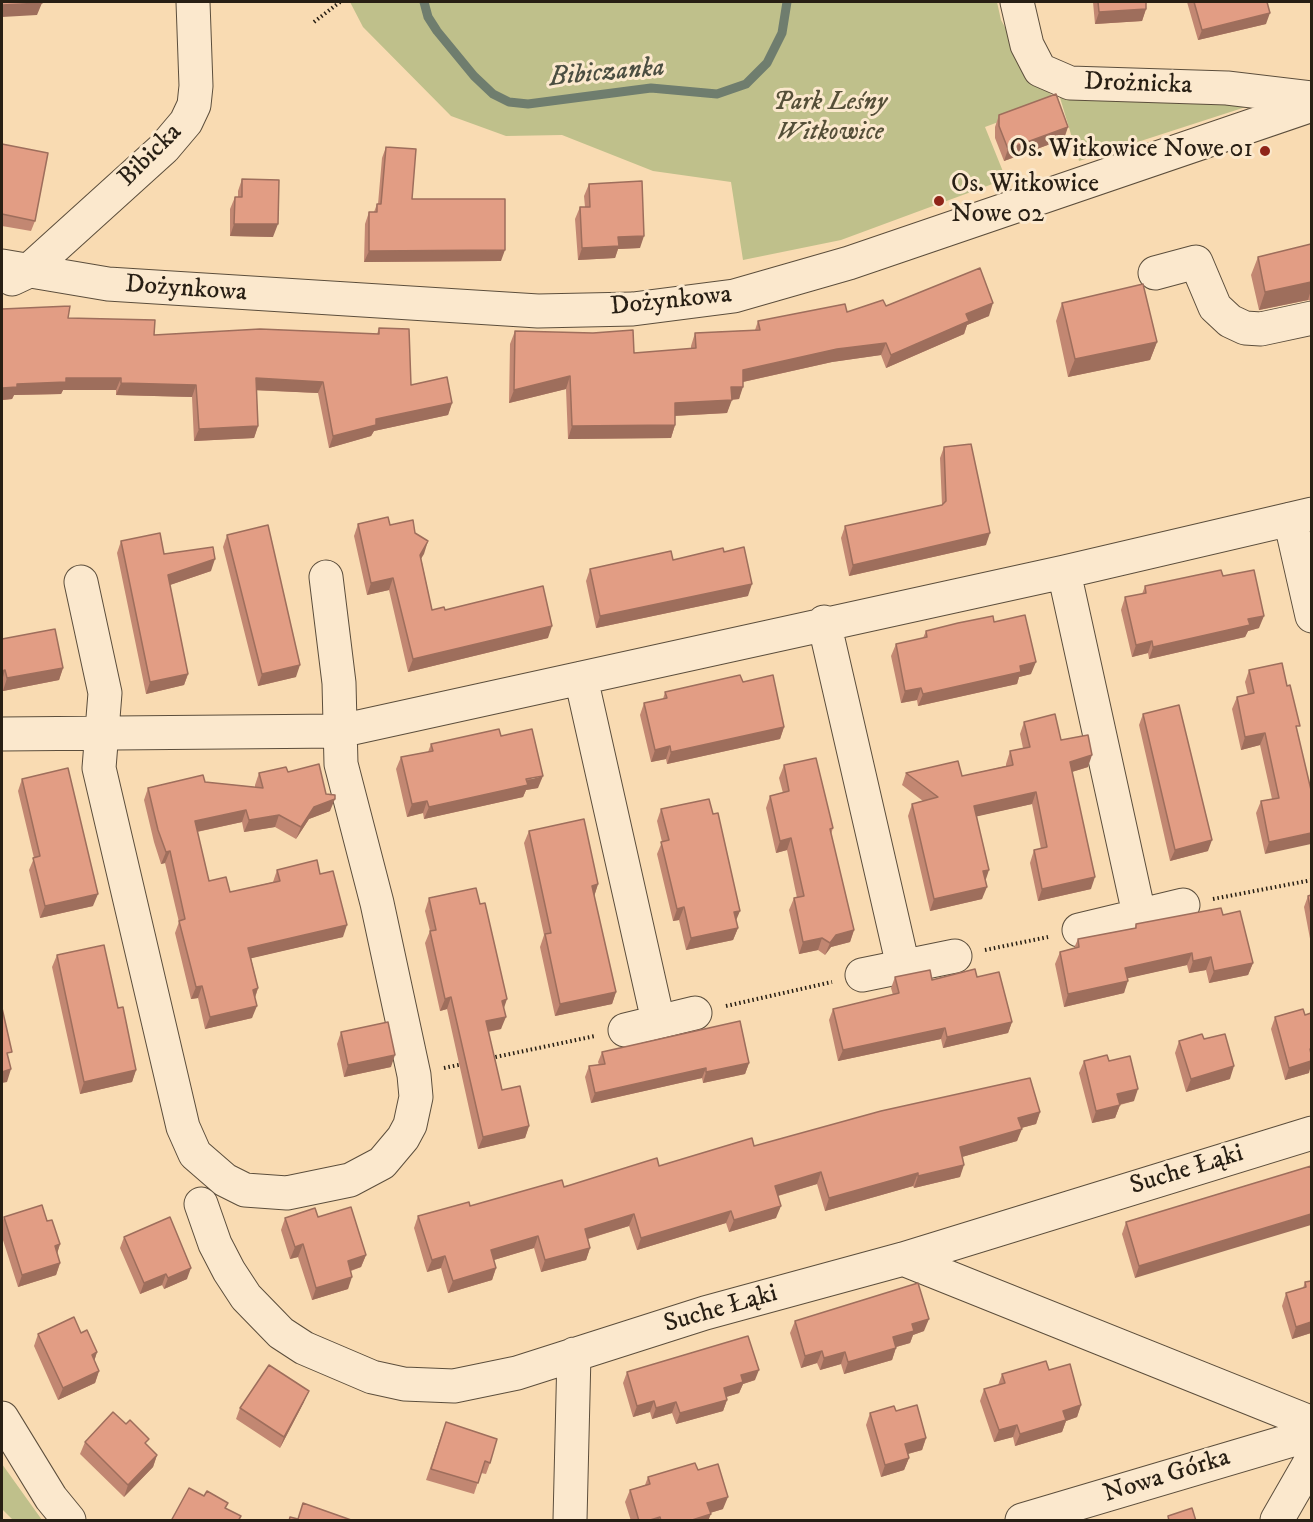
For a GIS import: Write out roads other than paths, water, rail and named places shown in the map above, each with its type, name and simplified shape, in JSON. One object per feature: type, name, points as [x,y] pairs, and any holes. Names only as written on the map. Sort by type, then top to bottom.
[{"type":"street","name":"Bibicka","points":[[10,274],[165,147],[186,122],[194,105],[196,86],[193,2]]},
{"type":"street","name":"Drożnicka","points":[[1017,2],[1027,45],[1040,70],[1070,83],[1227,88],[1311,98]]},
{"type":"street","name":"Dożynkowa","points":[[10,274],[108,284],[538,311],[633,309],[734,296],[849,262],[1311,105]]},
{"type":"street","points":[[1155,273],[1196,262],[1215,307],[1230,321],[1245,328],[1261,329],[1311,318]]},
{"type":"street","points":[[2,734],[340,731],[824,622],[1064,572],[1300,516],[1311,616]]},
{"type":"street","points":[[1064,572],[1139,914]]},
{"type":"street","points":[[81,582],[105,693],[99,768],[183,1127],[188,1142],[200,1159],[225,1180],[245,1190],[259,1193],[308,1191],[350,1180],[382,1163],[403,1138],[414,1111],[414,1075],[377,903],[341,764],[339,682],[326,577]]},
{"type":"street","points":[[824,622],[903,966]]},
{"type":"street","points":[[581,678],[658,1021]]},
{"type":"street","points":[[1079,930],[1183,905]]},
{"type":"street","points":[[862,975],[955,956]]},
{"type":"street","points":[[625,1030],[695,1012]]},
{"type":"street","name":"Suche Łąki","points":[[201,1204],[215,1244],[246,1297],[266,1320],[304,1348],[348,1369],[404,1384],[454,1386],[517,1373],[705,1314],[903,1258],[1311,1133]]},
{"type":"street","points":[[903,1258],[1311,1423]]},
{"type":"street","points":[[570,1521],[574,1354]]},
{"type":"street","points":[[2,1418],[51,1498],[69,1521]]},
{"type":"street","name":"Nowa Górka","points":[[1022,1521],[1311,1434]]},
{"type":"street","points":[[1277,1521],[1311,1459]]},
{"type":"waterway","name":"Bibiczanka","points":[[424,2],[428,17],[437,31],[474,76],[493,94],[509,102],[528,104],[651,88],[717,94],[746,84],[767,63],[782,33],[787,2]]},
{"type":"place","name":"Os. Witkowice Nowe 01","points":[[1265,151]]},
{"type":"place","name":"Os. Witkowice Nowe 02","points":[[939,201]]},
{"type":"park label","name":"Park Leśny Witkowice","points":[[830,119]]}]
